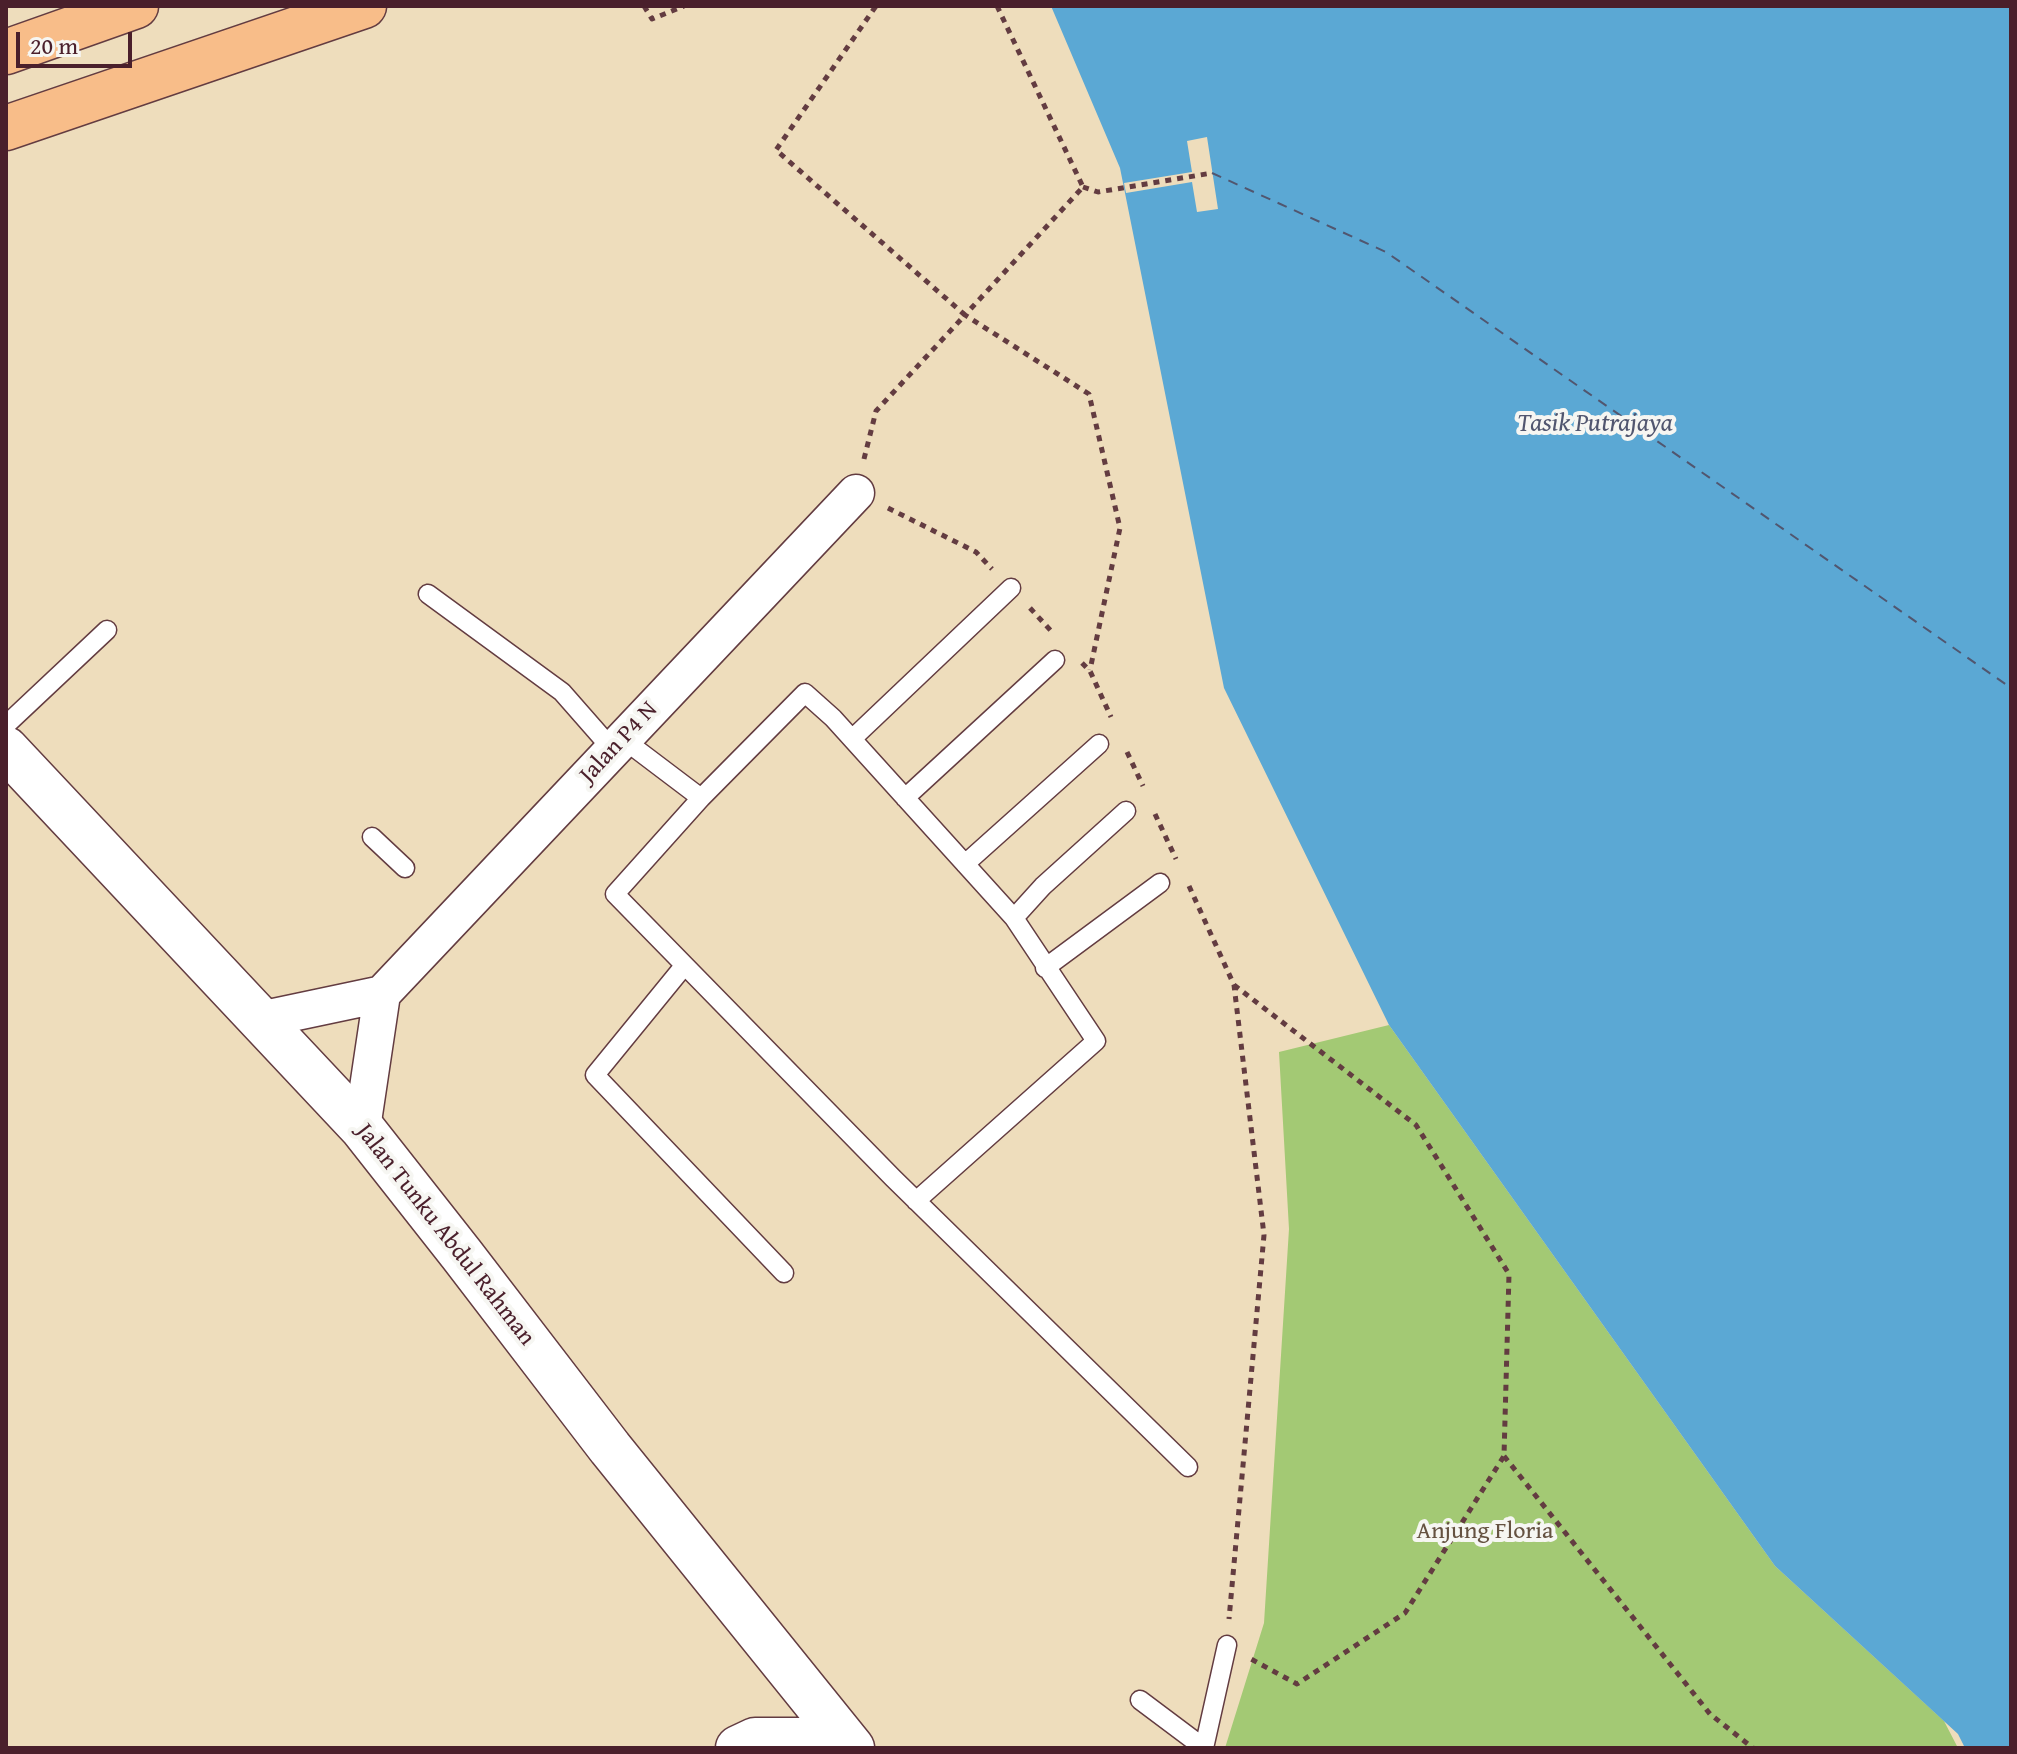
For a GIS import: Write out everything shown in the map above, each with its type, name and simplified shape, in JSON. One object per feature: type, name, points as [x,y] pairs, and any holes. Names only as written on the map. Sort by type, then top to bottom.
[{"type":"main road","points":[[6,52],[136,6]]},
{"type":"main road","points":[[6,128],[364,6]]},
{"type":"street","name":"Jalan P4 N","points":[[382,994],[856,493]]},
{"type":"street","name":"Jalan Tunku Abdul Rahman","points":[[6,749],[362,1128],[610,1448],[849,1744]]},
{"type":"street","points":[[259,1020],[382,994],[362,1128]]},
{"type":"street","points":[[738,1748],[755,1740],[849,1744]]},
{"type":"lane","points":[[852,739],[1011,588]]},
{"type":"lane","points":[[428,594],[562,692],[618,744],[701,798]]},
{"type":"lane","points":[[6,725],[107,630]]},
{"type":"lane","points":[[905,798],[1055,660]]},
{"type":"lane","points":[[916,1201],[1096,1041],[1014,918],[852,739],[805,693],[701,798],[615,894],[916,1201],[1188,1467]]},
{"type":"lane","points":[[965,864],[1099,744]]},
{"type":"lane","points":[[1014,918],[1043,886],[1126,811]]},
{"type":"lane","points":[[372,837],[405,868]]},
{"type":"lane","points":[[1045,968],[1160,883]]},
{"type":"lane","points":[[684,966],[595,1075],[784,1273]]},
{"type":"lane","points":[[1140,1700],[1204,1748],[1227,1645]]},
{"type":"path","points":[[644,6],[652,19],[684,6]]},
{"type":"path","points":[[997,6],[1083,187],[1098,192],[1212,173]]},
{"type":"path","points":[[1083,187],[965,315],[1089,394],[1120,528],[1090,671]]},
{"type":"path","points":[[1227,1645],[1297,1684],[1405,1613],[1504,1456],[1509,1274],[1416,1125],[1234,985]]},
{"type":"path","points":[[1504,1456],[1710,1714],[1753,1748]]},
{"type":"green space","name":"Anjung Floria","points":[[1389,1025],[1775,1566],[1944,1721],[1958,1748],[1225,1748],[1264,1623],[1289,1229],[1279,1052]]},
{"type":"water","name":"Tasik Putrajaya","points":[[1051,6],[2011,6],[2011,1748],[1965,1748],[1958,1734],[1775,1566],[1389,1025],[1224,688],[1120,168]]},
{"type":"pier","points":[[1207,137],[1218,209],[1197,212],[1192,182],[1126,193],[1124,183],[1192,172],[1187,141]]},
{"type":"ferry route","points":[[1212,173],[1386,252],[2011,688]]}]
